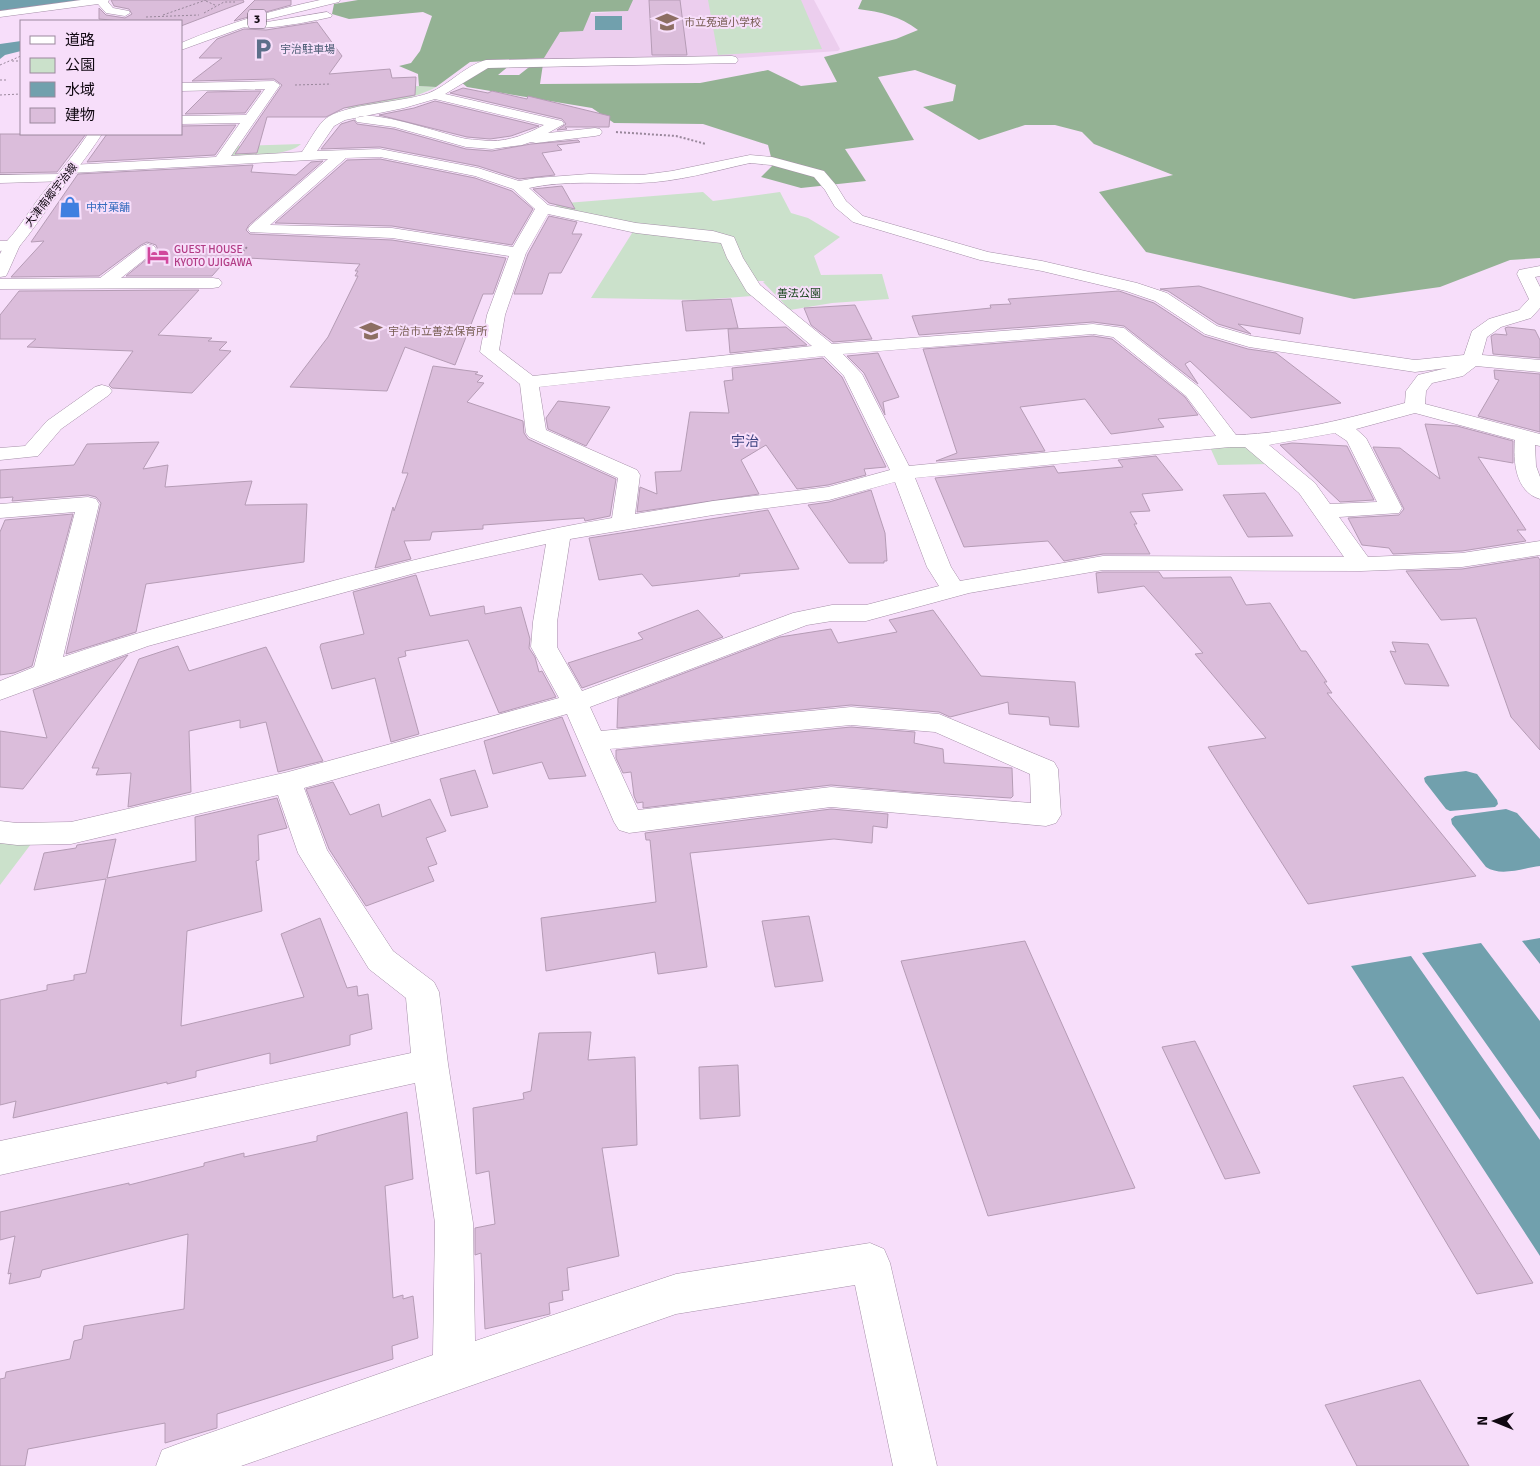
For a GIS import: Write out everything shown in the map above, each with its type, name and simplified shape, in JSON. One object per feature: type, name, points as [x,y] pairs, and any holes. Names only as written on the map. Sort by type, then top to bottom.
[{"type":"street","points":[[0,14],[102,0],[110,11],[125,13]]},
{"type":"street","name":"3","points":[[182,47],[244,19],[264,17],[335,0]]},
{"type":"street","points":[[244,19],[267,25],[327,15]]},
{"type":"street","points":[[306,156],[329,123],[340,117],[435,96],[465,75],[486,64],[732,60]]},
{"type":"street","points":[[182,87],[274,85]]},
{"type":"street","points":[[220,161],[274,85]]},
{"type":"street","points":[[435,96],[557,124],[522,140]]},
{"type":"street","points":[[340,117],[395,122],[466,143],[492,145],[595,132]]},
{"type":"street","points":[[182,120],[250,118]]},
{"type":"street","name":"大津南郷宇治線","points":[[0,272],[6,246],[67,174],[94,135]]},
{"type":"street","points":[[0,179],[220,161],[380,153],[478,172],[518,186],[543,208],[636,228],[713,236],[728,240],[735,258],[753,288],[828,350],[852,374],[902,473],[939,567],[954,590]]},
{"type":"street","points":[[342,154],[256,230],[392,233],[518,253]]},
{"type":"street","points":[[518,186],[536,182],[589,178],[642,178],[672,175],[750,159],[772,161],[819,174],[831,188],[840,204],[858,219],[986,257],[1042,266],[1131,287],[1161,297],[1212,330],[1250,341],[1415,366],[1472,360],[1540,366]]},
{"type":"street","points":[[543,208],[518,253],[496,314],[489,352],[529,382],[828,350],[1093,329],[1118,332],[1193,392],[1240,441],[1307,488],[1361,564]]},
{"type":"street","points":[[105,283],[148,249]]},
{"type":"street","points":[[1415,407],[1416,391],[1425,378],[1456,372],[1472,360],[1478,335],[1495,323],[1525,314],[1538,300],[1525,274],[1540,271]]},
{"type":"street","points":[[0,284],[213,282]]},
{"type":"street","points":[[1511,318],[1540,321]]},
{"type":"street","points":[[529,382],[536,433],[629,475],[623,524]]},
{"type":"street","points":[[0,454],[31,452],[54,425],[102,391]]},
{"type":"street","points":[[0,691],[46,672],[139,640],[415,566],[559,534],[713,508],[829,493],[902,473],[1264,440],[1338,426],[1415,407],[1532,438],[1524,460],[1531,483],[1540,492]]},
{"type":"street","points":[[1324,511],[1391,508],[1356,438],[1338,426]]},
{"type":"street","points":[[0,511],[88,504],[46,672]]},
{"type":"street","points":[[559,534],[545,622],[544,647],[575,703],[628,822],[831,797],[1046,814],[1044,769],[939,723],[851,716],[592,740]]},
{"type":"street","points":[[0,832],[16,834],[71,833],[288,782],[575,703],[802,618],[832,613],[866,613],[954,590],[1103,563],[1361,564],[1462,560],[1540,548]]},
{"type":"street","points":[[288,782],[314,853],[381,960],[422,992],[430,1064],[454,1224],[454,1369]]},
{"type":"street","points":[[0,1158],[430,1064]]},
{"type":"street","points":[[178,1466],[454,1369],[676,1294],[870,1262],[915,1466]]},
{"type":"path","points":[[158,17],[206,0],[217,6]]},
{"type":"path","points":[[0,64],[20,56]]},
{"type":"path","points":[[9,61],[20,61]]},
{"type":"path","points":[[0,80],[6,80]]},
{"type":"path","points":[[274,85],[332,84]]},
{"type":"path","points":[[0,95],[20,94]]},
{"type":"path","points":[[213,282],[263,230]]},
{"type":"shaded area","points":[[358,0],[633,0],[628,11],[591,12],[583,31],[560,32],[544,58],[470,62],[436,87],[419,86],[418,74],[399,66],[411,63],[420,51],[432,16],[423,12],[349,19],[332,14],[334,4]]},
{"type":"shaded area","points":[[627,0],[814,0],[840,49],[838,51],[724,59],[529,60],[557,31],[585,14],[625,11]]},
{"type":"shaded area","points":[[862,0],[1540,0],[1540,258],[1510,260],[1440,287],[1354,299],[1146,252],[1099,192],[1173,175],[1094,144],[1082,132],[1055,125],[1025,125],[979,140],[923,107],[953,101],[956,85],[915,70],[878,77],[914,140],[845,149],[866,181],[801,188],[761,177],[773,165],[768,145],[703,124],[614,123],[592,108],[467,87],[461,82],[490,66],[510,65],[498,75],[519,75],[533,64],[543,64],[540,84],[700,83],[768,70],[801,86],[837,82],[824,57],[896,39],[918,30],[890,15],[858,9]]},
{"type":"green space","points":[[708,0],[801,0],[822,49],[718,55]]},
{"type":"green space","points":[[419,86],[436,87],[405,99],[365,107],[345,108],[334,103],[338,90]]},
{"type":"green space","points":[[301,144],[295,148],[278,153],[231,156],[237,146]]},
{"type":"green space","name":"善法公園","points":[[703,192],[713,201],[780,192],[791,213],[808,218],[840,237],[814,256],[821,275],[882,274],[889,299],[832,303],[790,310],[763,282],[765,281],[755,281],[733,241],[640,225],[560,208],[554,204]]},
{"type":"green space","points":[[634,230],[725,242],[752,296],[700,300],[591,298]]},
{"type":"green space","points":[[1209,445],[1244,445],[1270,464],[1218,465]]},
{"type":"green space","points":[[0,841],[31,844],[0,885]]},
{"type":"water","points":[[0,0],[92,0],[0,12]]},
{"type":"water","points":[[595,16],[622,16],[622,30],[595,30]]},
{"type":"water","points":[[20,41],[20,51],[5,55],[0,59],[0,44]]},
{"type":"water","points":[[1466,771],[1477,774],[1497,800],[1498,804],[1495,807],[1450,811],[1446,809],[1424,778]]},
{"type":"water","points":[[1506,809],[1517,813],[1540,839],[1540,866],[1505,872],[1492,870],[1486,867],[1452,824],[1451,819],[1455,816]]},
{"type":"water","points":[[1540,938],[1540,964],[1522,941]]},
{"type":"water","points":[[1481,943],[1540,1021],[1540,1120],[1422,953]]},
{"type":"water","points":[[1411,956],[1540,1140],[1540,1256],[1351,966]]},
{"type":"building","points":[[111,0],[243,0],[244,2],[182,26],[182,20],[99,19],[99,8],[106,15],[125,18],[132,14],[129,9],[114,6]]},
{"type":"building","points":[[255,0],[291,0],[291,5],[234,21]]},
{"type":"building","points":[[649,0],[680,0],[687,55],[652,55]]},
{"type":"building","points":[[317,22],[342,56],[329,74],[390,69],[392,78],[416,77],[415,95],[344,108],[326,117],[267,117],[257,153],[235,154],[282,85],[274,79],[192,81],[222,58],[199,58],[217,39],[244,29],[266,30]]},
{"type":"building","points":[[463,88],[488,93],[492,91],[527,99],[528,96],[610,116],[609,127],[565,127],[567,129],[557,130],[566,124],[562,119],[450,93]]},
{"type":"building","points":[[261,91],[245,113],[185,114],[207,92]]},
{"type":"building","points":[[435,101],[539,126],[511,136],[490,139],[467,137],[379,115],[414,108]]},
{"type":"building","points":[[354,120],[357,124],[394,129],[466,149],[492,151],[531,144],[578,140],[580,142],[557,145],[562,150],[542,153],[555,175],[519,179],[478,166],[380,147],[321,149],[341,124]]},
{"type":"building","points":[[236,125],[215,155],[87,162],[106,135],[182,135],[182,126]]},
{"type":"building","points":[[0,134],[85,135],[57,172],[0,173]]},
{"type":"building","points":[[380,159],[475,178],[512,191],[533,209],[512,245],[392,226],[275,223],[347,160]]},
{"type":"building","points":[[323,161],[249,225],[246,230],[250,234],[392,240],[506,258],[493,294],[483,294],[455,365],[405,347],[387,391],[290,387],[328,337],[358,276],[355,276],[358,271],[355,271],[360,264],[229,257],[212,276],[126,276],[158,250],[156,245],[147,242],[99,276],[11,277],[44,241],[31,242],[78,174],[253,165],[251,172],[296,175],[311,162]]},
{"type":"building","points":[[562,186],[575,209],[549,203],[533,189]]},
{"type":"building","points":[[549,216],[577,222],[572,234],[582,234],[561,273],[549,273],[542,294],[514,294],[528,254]]},
{"type":"building","points":[[1199,286],[1303,318],[1300,334],[1238,324],[1251,334],[1218,324],[1168,291],[1160,289]]},
{"type":"building","points":[[199,290],[158,335],[212,338],[208,341],[227,342],[219,350],[231,351],[192,393],[112,388],[109,385],[133,351],[27,347],[36,339],[0,339],[0,315],[19,291]]},
{"type":"building","points":[[1119,291],[1154,303],[1204,336],[1248,349],[1276,353],[1341,403],[1251,418],[1190,361],[1185,364],[1198,384],[1124,326],[1093,322],[919,335],[912,316],[991,308],[990,305],[1011,304],[1008,299]]},
{"type":"building","points":[[731,299],[738,328],[686,331],[682,301]]},
{"type":"building","points":[[855,305],[872,339],[833,342],[811,325],[804,308]]},
{"type":"building","points":[[786,327],[807,345],[730,353],[728,329]]},
{"type":"building","points":[[1505,328],[1535,330],[1540,340],[1540,358],[1493,354],[1491,336],[1495,334],[1507,335]]},
{"type":"building","points":[[1093,336],[1112,339],[1185,397],[1198,415],[1158,419],[1164,427],[1111,434],[1085,399],[1020,407],[1045,451],[936,461],[957,453],[923,349]]},
{"type":"building","points":[[878,353],[899,397],[883,402],[885,415],[864,373],[847,356]]},
{"type":"building","points":[[823,358],[842,377],[886,467],[864,469],[866,475],[828,485],[797,489],[766,445],[741,460],[759,494],[637,512],[640,487],[657,494],[655,472],[681,471],[690,412],[729,413],[724,381],[733,380],[732,368]]},
{"type":"building","points":[[433,366],[478,372],[475,374],[483,376],[477,382],[484,383],[467,402],[523,421],[524,433],[528,439],[616,479],[610,516],[585,521],[584,518],[483,525],[483,529],[432,532],[430,540],[404,541],[411,559],[375,568],[393,507],[394,511],[408,473],[402,473]]},
{"type":"building","points":[[1494,370],[1540,374],[1540,432],[1478,416],[1499,380],[1495,379]]},
{"type":"building","points":[[558,401],[610,407],[586,446],[548,429],[546,418]]},
{"type":"building","points":[[1425,424],[1457,426],[1513,441],[1513,463],[1478,457],[1526,530],[1517,530],[1526,541],[1462,551],[1393,554],[1389,548],[1362,545],[1348,518],[1399,515],[1404,509],[1373,447],[1400,448],[1440,479]]},
{"type":"building","points":[[159,442],[143,469],[168,465],[165,487],[252,481],[245,505],[307,504],[304,562],[146,584],[136,632],[66,654],[101,503],[96,497],[88,495],[12,501],[13,497],[0,498],[0,470],[74,465],[87,444]]},
{"type":"building","points":[[1292,443],[1347,446],[1374,500],[1340,502],[1280,445]]},
{"type":"building","points":[[1156,456],[1183,490],[1142,494],[1150,511],[1130,512],[1137,524],[1134,524],[1150,554],[1103,554],[1064,561],[1048,541],[964,547],[935,478],[1054,466],[1058,473],[1123,467],[1118,460]]},
{"type":"building","points":[[871,490],[885,533],[887,561],[884,561],[884,563],[849,563],[808,505],[829,502]]},
{"type":"building","points":[[1265,493],[1293,536],[1248,537],[1223,495]]},
{"type":"building","points":[[768,510],[799,569],[739,574],[740,576],[652,586],[642,574],[599,580],[589,538]]},
{"type":"building","points":[[73,514],[32,666],[14,673],[0,675],[0,532],[5,520]]},
{"type":"building","points":[[1538,557],[1540,560],[1540,750],[1511,717],[1476,618],[1441,620],[1406,571],[1462,569]]},
{"type":"building","points":[[1159,572],[1163,578],[1231,577],[1246,605],[1270,603],[1301,651],[1306,651],[1327,682],[1324,682],[1332,693],[1327,693],[1476,876],[1308,904],[1208,747],[1266,738],[1195,654],[1203,653],[1144,586],[1098,593],[1096,573]]},
{"type":"building","points":[[416,575],[430,616],[484,606],[485,614],[521,607],[530,639],[529,648],[535,657],[539,672],[542,671],[556,697],[499,713],[468,640],[405,651],[406,656],[398,658],[419,734],[391,742],[375,678],[332,689],[320,647],[321,644],[364,634],[353,592]]},
{"type":"building","points":[[698,610],[723,637],[582,688],[568,663],[643,639],[638,633]]},
{"type":"building","points":[[933,610],[981,676],[1075,682],[1079,727],[1050,725],[1049,717],[1009,714],[1008,702],[950,717],[939,712],[851,705],[617,728],[618,698],[780,637],[831,629],[838,643],[897,632],[889,620]]},
{"type":"building","points":[[1392,642],[1428,644],[1449,686],[1405,684],[1390,651],[1396,652]]},
{"type":"building","points":[[178,646],[189,671],[266,647],[323,761],[278,772],[266,722],[240,728],[240,720],[189,731],[191,792],[128,807],[131,773],[96,775],[99,768],[92,768],[139,659]]},
{"type":"building","points":[[128,655],[23,789],[0,787],[0,731],[47,738],[33,690]]},
{"type":"building","points":[[562,717],[586,776],[549,779],[542,762],[493,774],[484,741]]},
{"type":"building","points":[[851,727],[915,732],[914,743],[943,749],[944,763],[1012,768],[1013,796],[1011,798],[911,792],[831,785],[643,808],[643,802],[637,803],[634,796],[631,772],[623,773],[616,758],[616,750]]},
{"type":"building","points":[[475,770],[488,807],[451,816],[440,779]]},
{"type":"building","points":[[333,782],[350,815],[379,804],[382,817],[430,799],[446,831],[426,838],[437,864],[428,867],[434,881],[366,906],[329,849],[306,789]]},
{"type":"building","points":[[277,798],[287,828],[258,835],[259,860],[256,861],[262,911],[187,931],[181,1026],[304,997],[281,934],[320,918],[347,988],[357,986],[358,996],[368,994],[372,1029],[350,1035],[350,1045],[270,1064],[270,1053],[196,1071],[196,1077],[13,1118],[16,1101],[0,1105],[0,1000],[47,990],[47,985],[74,980],[74,975],[86,973],[106,879],[34,890],[44,853],[76,848],[77,845],[116,839],[107,878],[196,861],[195,817]]},
{"type":"building","points":[[831,809],[888,814],[887,828],[873,826],[872,843],[834,839],[690,853],[707,967],[658,974],[655,952],[546,971],[541,918],[656,902],[650,840],[646,840],[645,833]]},
{"type":"building","points":[[809,916],[823,981],[775,987],[762,921]]},
{"type":"building","points":[[1025,941],[1135,1188],[988,1216],[901,961]]},
{"type":"building","points":[[591,1032],[588,1060],[635,1057],[637,1145],[602,1148],[619,1256],[567,1268],[569,1290],[562,1291],[563,1300],[549,1303],[550,1314],[485,1329],[481,1253],[475,1255],[475,1228],[495,1224],[489,1171],[476,1174],[473,1108],[524,1099],[523,1093],[531,1091],[539,1033]]},
{"type":"building","points":[[1195,1041],[1260,1173],[1225,1179],[1162,1047]]},
{"type":"building","points":[[738,1065],[740,1116],[700,1119],[699,1067]]},
{"type":"building","points":[[1403,1077],[1533,1283],[1477,1294],[1353,1086]]},
{"type":"building","points":[[407,1112],[413,1179],[385,1186],[393,1298],[403,1295],[403,1299],[413,1296],[418,1338],[392,1346],[393,1359],[217,1414],[217,1428],[165,1443],[165,1423],[28,1449],[25,1466],[0,1466],[0,1379],[5,1378],[6,1372],[70,1359],[74,1341],[82,1339],[84,1326],[184,1309],[188,1234],[42,1270],[40,1277],[9,1284],[11,1273],[8,1274],[15,1236],[0,1240],[0,1212],[129,1183],[129,1185],[204,1166],[204,1163],[244,1153],[244,1157],[317,1141],[317,1136]]},
{"type":"building","points":[[1420,1380],[1469,1466],[1357,1466],[1325,1405]]},
{"type":"place","name":"市立菟道小学校","points":[[667,22]]},
{"type":"place","name":"宇治駐車場","points":[[263,49]]},
{"type":"place","name":"中村菓舗","points":[[70,207]]},
{"type":"place","name":"GUEST HOUSE KYOTO UJIGAWA","points":[[158,255]]},
{"type":"place","name":"宇治市立善法保育所","points":[[371,331]]},
{"type":"district","name":"宇治","points":[[745,441]]}]
